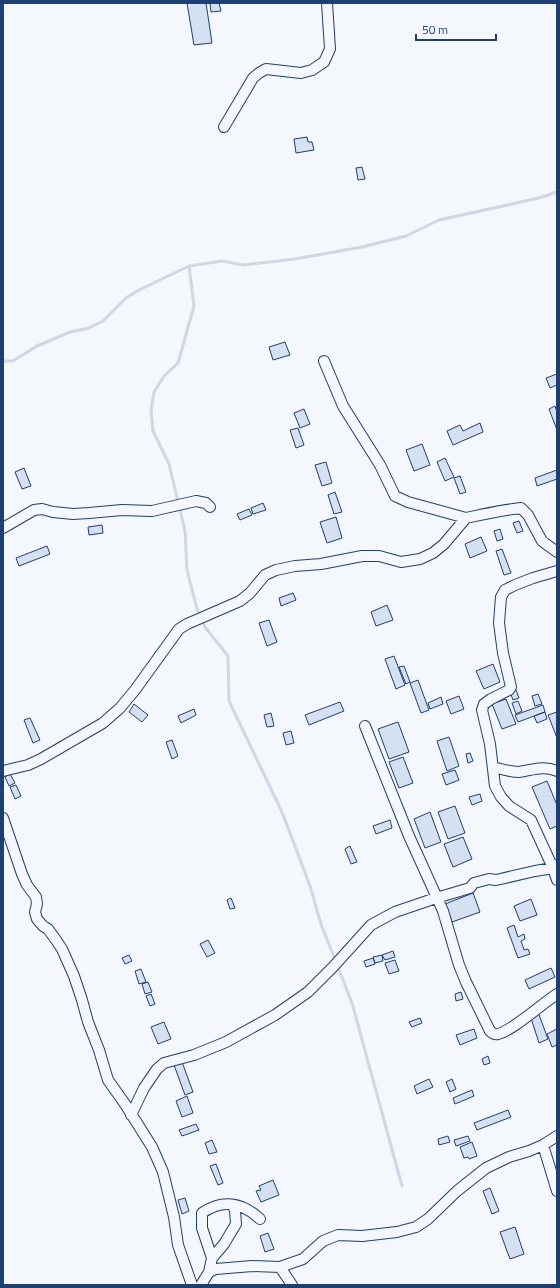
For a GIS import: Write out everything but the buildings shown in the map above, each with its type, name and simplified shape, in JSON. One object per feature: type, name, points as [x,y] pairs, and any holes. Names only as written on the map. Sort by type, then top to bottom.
[{"type":"street","points":[[224,127],[252,78],[259,73],[266,69],[302,73],[312,70],[324,62],[330,49],[327,3]]},
{"type":"street","points":[[324,361],[343,406],[380,465],[395,496],[408,502],[466,518],[520,508],[528,515],[542,542],[557,552]]},
{"type":"street","points":[[3,528],[34,510],[42,509],[53,512],[90,514],[122,510],[152,511],[192,502],[201,502],[210,506]]},
{"type":"street","points":[[3,771],[28,765],[41,759],[103,723],[120,708],[135,690],[179,629],[187,624],[240,601],[270,572],[295,566],[321,564],[362,556],[379,556],[401,562],[420,559],[433,553],[444,544],[466,518]]},
{"type":"street","points":[[557,571],[515,585],[505,590],[501,596],[498,624],[511,687],[509,690],[484,704],[482,710],[490,744],[495,786],[501,797],[509,806],[531,820],[555,866],[557,880]]},
{"type":"street","points":[[365,726],[409,836],[443,911],[459,965],[490,1030],[494,1034],[498,1034],[508,1029],[557,994]]},
{"type":"street","points":[[493,767],[518,772],[534,768],[545,768],[557,771]]},
{"type":"street","points":[[3,818],[22,874],[30,890],[36,897],[37,904],[34,912],[37,919],[48,929],[62,949],[76,984],[108,1080],[152,1147],[163,1172],[174,1216],[178,1245],[192,1285]]},
{"type":"street","points":[[131,1115],[144,1088],[164,1063],[194,1055],[232,1040],[275,1015],[308,992],[371,925],[396,912],[470,888],[474,883],[489,879],[496,880],[555,866]]},
{"type":"street","points":[[209,1272],[216,1269],[252,1266],[280,1267],[303,1259],[323,1241],[338,1235],[362,1236],[397,1232],[416,1227],[428,1219],[456,1191],[486,1168],[509,1157],[543,1145],[557,1136]]},
{"type":"street","points":[[543,1145],[557,1191]]},
{"type":"street","points":[[212,1258],[202,1228],[202,1213],[211,1206],[220,1204],[232,1205],[247,1209],[260,1219]]},
{"type":"street","points":[[201,1285],[209,1272],[212,1258],[224,1244],[236,1224],[232,1205]]},
{"type":"street","points":[[280,1267],[292,1285]]},
{"type":"waterway","points":[[3,361],[13,361],[37,346],[70,332],[89,328],[103,321],[126,298],[139,290],[189,266],[222,261],[243,265],[295,259],[362,247],[406,236],[439,220],[539,198],[557,192]]},
{"type":"waterway","points":[[189,266],[194,306],[178,363],[164,376],[154,392],[151,411],[153,431],[169,464],[185,531],[187,570],[197,609],[205,627],[228,656],[229,701],[282,812],[310,886],[321,924],[352,1003],[402,1186]]}]
